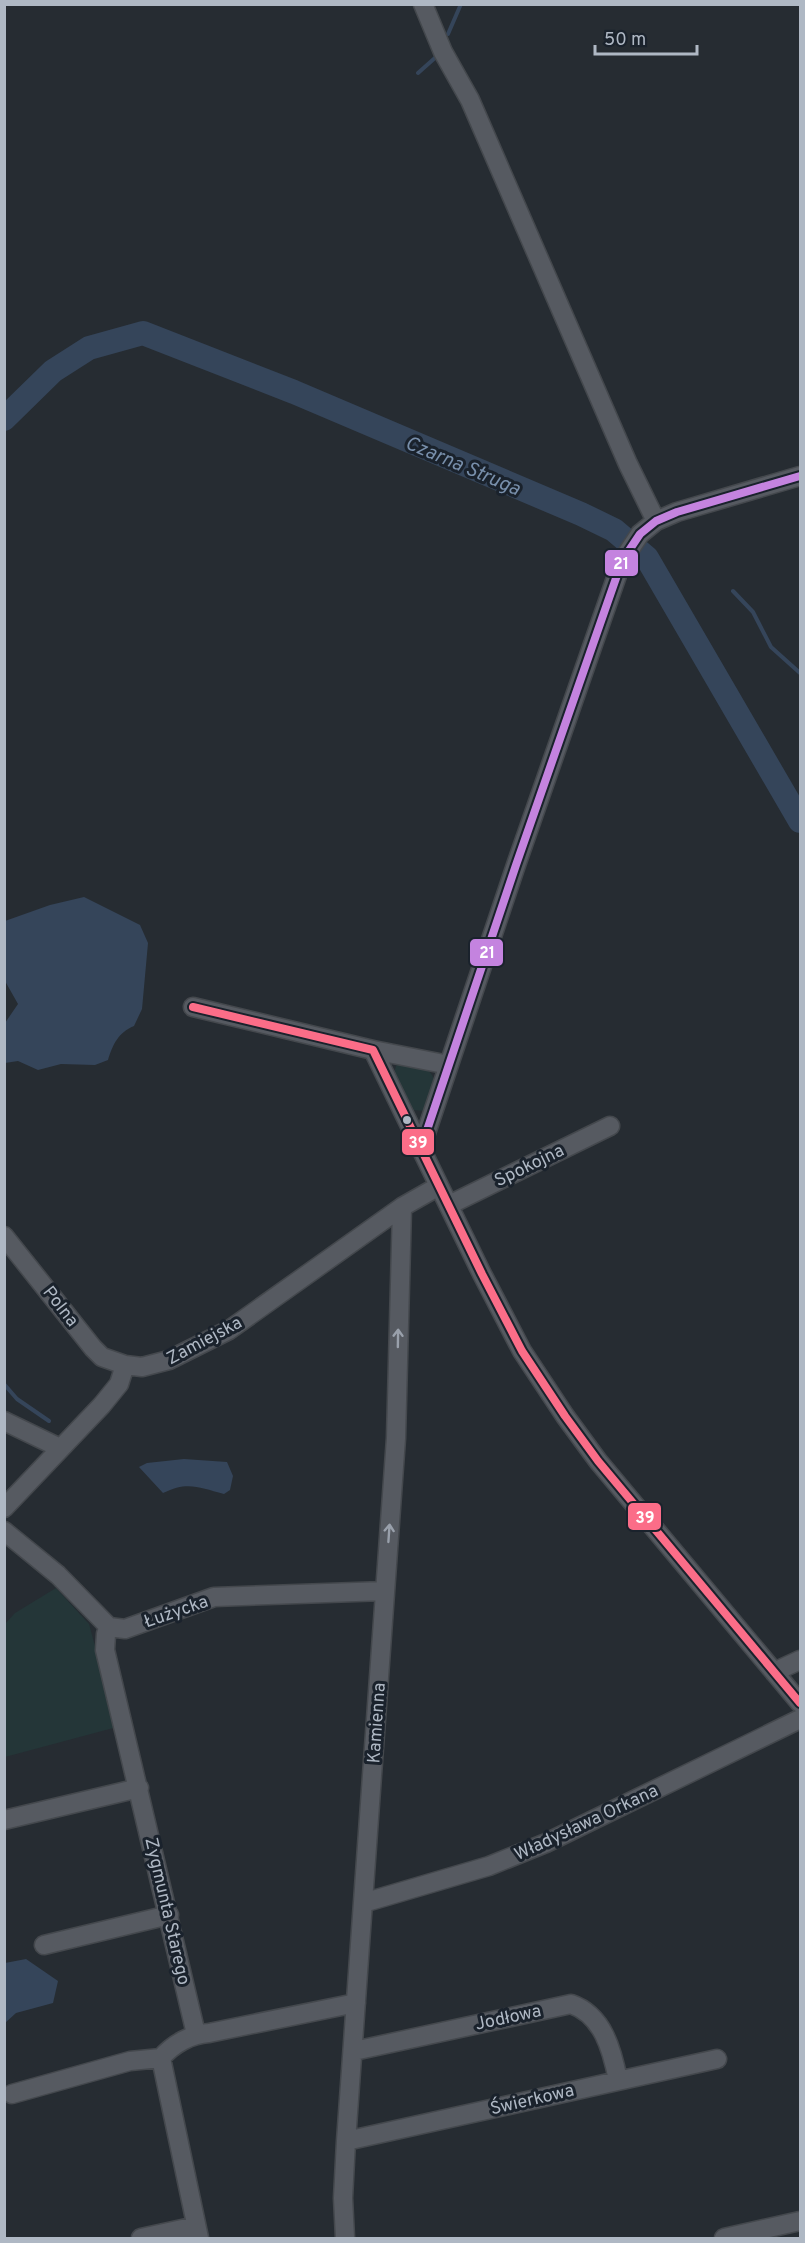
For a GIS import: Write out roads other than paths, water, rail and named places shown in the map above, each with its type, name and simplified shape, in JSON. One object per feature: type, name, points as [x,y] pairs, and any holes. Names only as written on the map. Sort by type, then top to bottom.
[{"type":"street","points":[[423,4],[443,52],[470,100],[628,464],[656,521]]},
{"type":"street","points":[[421,1148],[622,561],[640,534],[656,521],[677,512],[801,476]]},
{"type":"street","points":[[193,1007],[373,1050],[449,1065]]},
{"type":"street","points":[[373,1050],[522,1351],[565,1416],[605,1470],[801,1703]]},
{"type":"street","name":"Spokojna","points":[[449,1205],[610,1126]]},
{"type":"street","name":"Zamiejska","points":[[125,1365],[142,1367],[169,1360],[229,1330],[402,1207],[439,1185]]},
{"type":"street","name":"Kamienna","points":[[345,2238],[343,2198],[346,2141],[396,1438],[402,1207]]},
{"type":"street","name":"Polna","points":[[4,1236],[93,1348],[102,1357],[125,1365]]},
{"type":"street","points":[[4,1508],[108,1398],[119,1384],[125,1365]]},
{"type":"street","points":[[4,1420],[60,1448]]},
{"type":"street","points":[[4,1531],[58,1575],[109,1627]]},
{"type":"street","name":"Łużycka","points":[[109,1627],[125,1629],[214,1597],[385,1591]]},
{"type":"street","name":"Zygmunta Starego","points":[[109,1627],[105,1650],[196,2034]]},
{"type":"street","points":[[774,1672],[801,1660]]},
{"type":"street","name":"Władysława Orkana","points":[[363,1903],[489,1866],[546,1843],[801,1719]]},
{"type":"street","points":[[5,1820],[138,1788]]},
{"type":"street","points":[[44,1945],[169,1915]]},
{"type":"street","points":[[12,2094],[130,2061],[161,2058],[168,2050],[196,2034],[356,2003]]},
{"type":"street","name":"Jodłowa","points":[[354,2051],[571,2004],[583,2008],[599,2025],[613,2054],[618,2080]]},
{"type":"street","points":[[141,2238],[198,2232],[161,2058]]},
{"type":"street","name":"Świerkowa","points":[[346,2141],[717,2059]]},
{"type":"street","points":[[724,2238],[801,2221]]},
{"type":"water","points":[[84,897],[140,925],[148,943],[142,1009],[134,1026],[117,1040],[108,1060],[95,1065],[61,1064],[38,1070],[18,1061],[5,1063],[5,1023],[18,1004],[5,981],[5,921],[50,905]]},
{"type":"water","points":[[184,1459],[227,1462],[233,1476],[230,1490],[224,1494],[200,1487],[186,1486],[163,1493],[139,1467],[147,1463]]},
{"type":"water","points":[[26,1959],[58,1981],[53,2003],[16,2013],[5,2023],[5,1963]]},
{"type":"waterway","points":[[448,34],[461,4]]},
{"type":"waterway","points":[[418,73],[436,57]]},
{"type":"waterway","name":"Czarna Struga","points":[[4,419],[53,371],[89,348],[143,333],[294,392],[614,530],[647,558],[800,821]]},
{"type":"waterway","points":[[733,591],[753,612],[771,647],[800,673]]},
{"type":"waterway","points":[[4,1384],[17,1399],[49,1421]]}]
